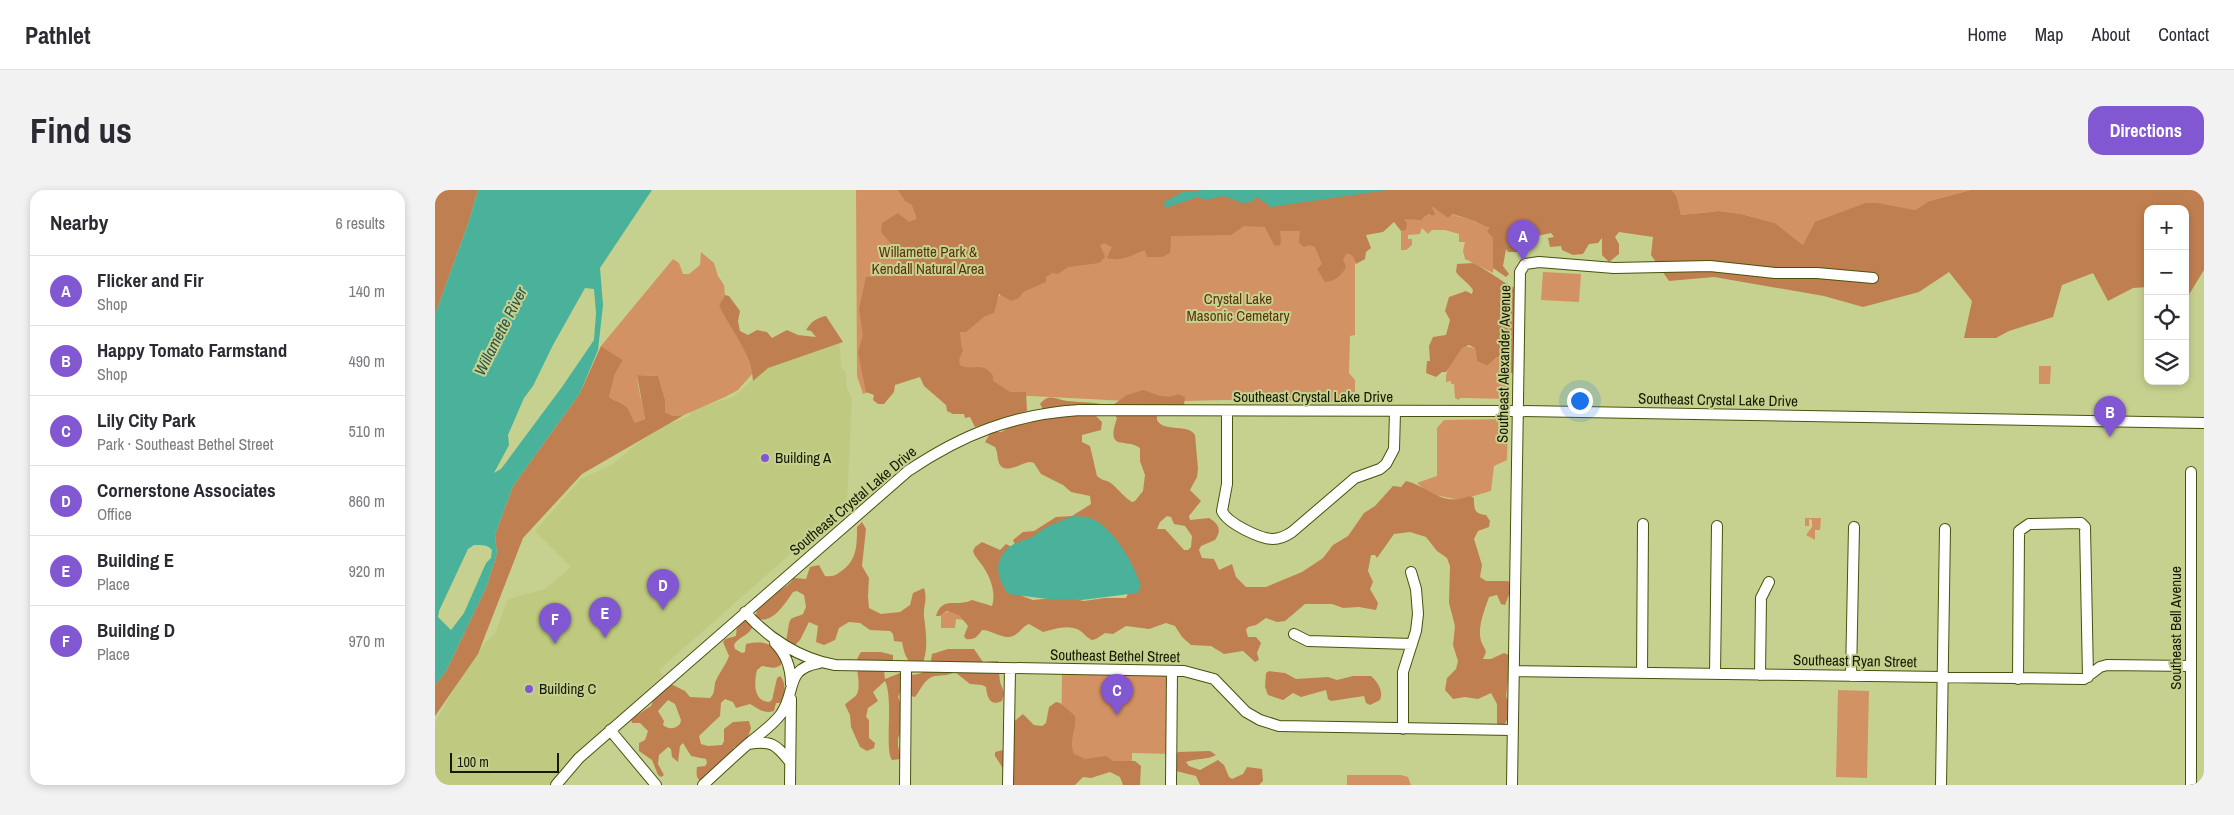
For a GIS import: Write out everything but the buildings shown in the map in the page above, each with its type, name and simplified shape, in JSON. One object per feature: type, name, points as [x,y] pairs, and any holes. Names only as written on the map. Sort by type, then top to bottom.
[{"type":"street","name":"Southeast Alexander Avenue","points":[[1513,785],[1520,272],[1525,264],[1539,262],[1614,268],[1710,266],[1775,273],[1817,273],[1873,278]]},
{"type":"street","name":"Southeast Crystal Lake Drive","points":[[556,785],[565,771],[610,730],[908,471],[953,443],[978,432],[1024,417],[1080,410],[1227,412],[1518,411],[2204,423]]},
{"type":"street","points":[[1227,412],[1227,484],[1222,511],[1227,518],[1255,534],[1272,539],[1286,536],[1292,532],[1355,478],[1380,469],[1386,464],[1394,449],[1395,412]]},
{"type":"street","name":"Southeast Bell Avenue","points":[[2191,472],[2191,785]]},
{"type":"street","points":[[1642,673],[1643,524]]},
{"type":"street","points":[[2018,679],[2019,531],[2029,524],[2084,525],[2086,529],[2088,677]]},
{"type":"street","points":[[1715,674],[1717,526]]},
{"type":"street","points":[[1851,676],[1854,527]]},
{"type":"street","points":[[1941,785],[1945,529]]},
{"type":"street","points":[[1403,729],[1403,672],[1412,644],[1418,614],[1416,589],[1411,572]]},
{"type":"street","points":[[1760,675],[1761,598],[1769,582]]},
{"type":"street","name":"Southeast Bethel Street","points":[[745,612],[767,635],[791,649],[820,662],[857,667],[1184,671],[1214,679],[1246,712],[1270,724],[1289,728],[1513,730]]},
{"type":"street","points":[[1294,634],[1308,641],[1412,644]]},
{"type":"street","points":[[767,635],[784,654],[791,682],[790,785]]},
{"type":"street","points":[[703,785],[781,714],[789,696],[791,682],[805,666],[820,662]]},
{"type":"street","name":"Southeast Ryan Street","points":[[1514,671],[2084,679],[2100,667],[2107,665],[2191,666]]},
{"type":"street","points":[[905,785],[906,668]]},
{"type":"street","points":[[1008,785],[1010,669]]},
{"type":"street","points":[[1171,785],[1172,671]]},
{"type":"street","points":[[610,730],[645,769],[656,785]]},
{"type":"street","points":[[747,744],[770,743],[781,750],[790,762]]},
{"type":"shaded area","points":[[839,341],[842,369],[845,371],[847,388],[852,398],[847,504],[659,670],[663,676],[559,770],[550,785],[435,785],[435,722],[475,654],[495,633],[508,599],[545,589],[571,567],[535,531],[581,479],[613,464],[635,445],[664,426],[689,416],[694,409],[733,397],[764,370],[798,353]]},
{"type":"green space","points":[[435,190],[478,190],[469,221],[435,315]]},
{"type":"green space","name":"Crystal Lake Masonic Cemetary","points":[[856,190],[1462,190],[1328,201],[1355,249],[1355,335],[1350,336],[1349,373],[1355,380],[1355,402],[1225,400],[1146,402],[1011,395],[949,370],[910,378],[863,394],[857,376]],"holes":[[[1036,262],[981,313],[967,321]]]},
{"type":"green space","name":"Willamette Park & Kendall Natural Area","points":[[898,190],[1672,190],[1677,197],[1681,215],[1719,211],[1741,214],[1775,223],[1803,245],[1815,222],[1865,203],[1877,203],[1915,210],[1929,201],[1971,190],[2204,190],[2204,270],[2189,294],[2189,205],[2144,205],[2144,287],[2133,288],[2108,301],[2093,273],[2062,285],[2053,317],[2009,331],[1996,338],[1964,338],[1972,301],[1949,272],[1919,292],[1863,307],[1824,296],[1714,277],[1669,281],[1651,255],[1653,237],[1619,232],[1615,237],[1619,244],[1619,254],[1609,262],[1602,255],[1602,238],[1598,243],[1589,244],[1583,254],[1573,255],[1562,250],[1561,246],[1550,247],[1548,238],[1554,237],[1551,233],[1528,238],[1517,248],[1518,252],[1508,252],[1506,249],[1503,266],[1509,274],[1506,277],[1493,268],[1493,238],[1487,231],[1489,228],[1475,221],[1452,214],[1448,218],[1433,207],[1435,214],[1433,216],[1429,214],[1421,220],[1404,219],[1407,223],[1406,230],[1401,231],[1394,222],[1383,232],[1366,235],[1371,248],[1366,252],[1365,259],[1356,264],[1353,256],[1347,253],[1343,259],[1346,267],[1342,273],[1337,278],[1325,282],[1317,269],[1322,264],[1315,247],[1309,245],[1304,247],[1299,243],[1300,231],[1280,231],[1281,242],[1279,246],[1274,245],[1265,227],[1244,226],[1231,235],[1171,236],[1170,253],[1162,257],[1147,257],[1145,250],[1122,259],[1107,258],[1112,247],[1104,243],[1100,245],[1105,257],[1099,263],[1068,267],[1058,274],[1052,273],[1046,277],[1046,282],[1023,292],[1019,298],[1011,301],[999,294],[994,313],[985,316],[966,332],[960,332],[963,350],[959,360],[960,365],[964,367],[981,367],[989,371],[993,376],[993,381],[1010,392],[1026,392],[1027,411],[975,427],[970,417],[965,418],[964,414],[953,414],[947,411],[946,405],[924,386],[920,377],[895,385],[894,392],[884,404],[878,404],[873,400],[874,395],[866,392],[858,352],[863,335],[859,309],[866,277],[886,276],[900,265],[897,251],[881,232],[882,223],[898,213],[909,222],[917,219],[912,205],[905,201]]},
{"type":"green space","points":[[1672,190],[1971,190],[1929,201],[1915,210],[1865,203],[1843,212],[1803,245],[1775,223],[1741,214],[1719,211],[1681,215],[1677,197]]},
{"type":"green space","points":[[1433,207],[1448,217],[1451,214],[1481,223],[1487,227],[1491,232],[1494,245],[1493,273],[1465,259],[1463,251],[1465,242],[1459,242],[1459,234],[1445,230],[1432,230],[1428,234],[1422,228],[1420,234],[1408,235],[1408,239],[1412,239],[1412,245],[1406,250],[1401,250],[1401,231],[1403,231],[1404,219],[1423,219],[1429,214],[1434,216],[1431,208]]},
{"type":"green space","points":[[701,252],[714,263],[718,276],[724,285],[725,295],[719,305],[744,347],[753,373],[738,390],[725,397],[684,415],[673,416],[665,412],[665,399],[658,376],[637,375],[645,419],[635,423],[625,407],[609,397],[615,374],[623,360],[601,346],[673,259],[679,263],[683,274],[689,274],[700,265]]},
{"type":"green space","points":[[1473,263],[1515,288],[1515,373],[1509,373],[1509,359],[1505,356],[1497,357],[1487,366],[1477,361],[1475,348],[1469,345],[1462,348],[1446,372],[1442,372],[1436,377],[1426,373],[1427,361],[1430,361],[1429,346],[1433,337],[1446,335],[1450,320],[1445,311],[1449,297],[1466,291],[1472,294],[1473,290],[1471,287],[1456,272],[1457,264]]},
{"type":"green space","points":[[1543,272],[1581,274],[1579,302],[1541,300]]},
{"type":"green space","points":[[725,295],[729,296],[740,311],[738,321],[740,331],[748,335],[757,330],[767,332],[772,338],[787,330],[798,335],[816,337],[811,331],[806,330],[814,321],[826,316],[843,342],[768,368],[753,381],[752,370],[745,351],[719,305]]},
{"type":"green space","points":[[601,346],[623,360],[615,374],[609,397],[630,411],[635,423],[645,419],[637,375],[658,376],[665,399],[665,412],[673,416],[684,415],[582,474],[523,538],[478,654],[435,716],[435,685],[446,671],[486,588],[497,554],[495,535],[513,486],[580,393]]},
{"type":"green space","points":[[1465,346],[1475,348],[1477,361],[1487,366],[1497,357],[1505,356],[1509,359],[1508,399],[1460,398],[1459,400],[1455,398],[1454,384],[1451,384],[1451,381],[1446,382],[1446,377],[1454,357]]},
{"type":"green space","points":[[2039,366],[2051,366],[2050,384],[2039,384]]},
{"type":"green space","points":[[1143,390],[1161,396],[1178,394],[1185,397],[1183,413],[1161,414],[1157,416],[1157,420],[1165,426],[1187,429],[1195,435],[1198,469],[1197,477],[1190,490],[1201,501],[1189,516],[1190,520],[1209,518],[1217,525],[1219,530],[1215,540],[1201,546],[1199,550],[1202,558],[1214,559],[1219,570],[1232,564],[1236,577],[1246,587],[1266,587],[1302,572],[1323,558],[1333,545],[1348,536],[1364,513],[1375,506],[1393,486],[1401,487],[1406,481],[1444,498],[1460,499],[1470,496],[1474,498],[1475,510],[1486,515],[1490,521],[1489,527],[1478,531],[1474,539],[1482,565],[1480,577],[1486,581],[1508,581],[1512,587],[1505,605],[1501,604],[1497,595],[1489,597],[1480,630],[1481,641],[1486,652],[1483,659],[1491,659],[1504,653],[1511,656],[1506,696],[1510,707],[1510,715],[1504,725],[1497,725],[1497,704],[1491,693],[1478,699],[1465,697],[1453,699],[1445,690],[1447,678],[1456,669],[1458,661],[1453,645],[1455,626],[1449,603],[1450,566],[1447,558],[1437,551],[1426,537],[1410,532],[1394,534],[1377,558],[1375,555],[1371,555],[1368,571],[1373,582],[1370,589],[1378,603],[1376,610],[1359,607],[1343,608],[1332,604],[1305,604],[1285,621],[1277,622],[1266,618],[1256,625],[1248,627],[1246,630],[1248,637],[1256,637],[1261,643],[1257,653],[1259,660],[1255,662],[1243,651],[1224,654],[1211,646],[1191,645],[1182,637],[1175,626],[1166,623],[1149,629],[1126,626],[1113,634],[1105,633],[1092,640],[1075,628],[1061,628],[1043,632],[1029,624],[1018,633],[1009,637],[982,630],[975,638],[966,639],[964,636],[968,626],[959,615],[947,611],[940,616],[936,616],[942,606],[946,604],[972,600],[992,606],[993,591],[991,581],[973,551],[982,542],[1000,550],[1006,544],[1010,546],[1022,596],[1033,600],[1063,597],[1084,601],[1126,598],[1129,591],[1048,533],[1015,545],[1013,540],[1023,532],[1034,531],[1056,517],[1072,516],[1091,504],[1090,496],[1071,492],[1063,485],[1041,474],[1034,463],[1030,462],[1009,468],[1001,467],[995,447],[985,442],[991,432],[1001,432],[1021,421],[1031,422],[1038,420],[1044,411],[1040,404],[1047,398],[1094,403],[1110,407],[1127,395]],"holes":[[[1098,413],[1114,414],[1117,418],[1114,429],[1115,440],[1140,448],[1140,461],[1145,475],[1143,491],[1135,501],[1132,502],[1110,483],[1097,476],[1090,446],[1082,442],[1082,435],[1101,430],[1102,422],[1096,416]],[[1167,516],[1171,517],[1174,524],[1185,526],[1192,536],[1191,547],[1188,550],[1184,550],[1165,529],[1157,529],[1160,522]]]},
{"type":"green space","points":[[1505,419],[1508,421],[1507,460],[1494,466],[1491,491],[1460,500],[1430,494],[1417,483],[1437,476],[1437,428],[1444,420]]},
{"type":"green space","points":[[1805,518],[1821,518],[1820,530],[1815,530],[1815,540],[1806,535],[1812,527],[1812,520],[1809,519],[1809,526],[1805,526]]},
{"type":"green space","points":[[862,522],[866,529],[862,566],[869,578],[869,608],[881,614],[900,612],[910,605],[913,593],[924,588],[926,596],[924,612],[926,642],[924,661],[921,667],[910,661],[902,642],[894,641],[893,634],[890,631],[870,630],[860,623],[849,622],[839,628],[835,640],[824,645],[816,642],[818,626],[809,622],[800,640],[794,646],[786,640],[789,623],[792,618],[803,614],[806,607],[804,595],[797,591],[793,592],[773,616],[762,620],[756,618],[760,605],[765,600],[784,588],[794,578],[806,579],[810,567],[819,565],[825,576],[833,576],[846,568],[853,558],[857,541],[857,527]]},
{"type":"green space","points":[[947,612],[964,612],[964,620],[956,619],[955,628],[941,628],[941,615]]},
{"type":"green space","points":[[747,620],[753,625],[749,632],[736,642],[734,645],[735,649],[742,653],[745,652],[746,644],[762,643],[771,645],[782,656],[781,665],[778,667],[762,666],[757,670],[755,686],[757,695],[764,701],[769,702],[772,700],[777,678],[780,676],[784,682],[782,700],[780,703],[776,703],[774,711],[767,712],[750,704],[736,708],[733,702],[725,699],[721,703],[720,716],[699,736],[701,744],[708,746],[722,745],[724,729],[733,722],[749,721],[751,728],[745,746],[734,747],[733,755],[706,783],[697,778],[697,767],[705,766],[707,763],[706,759],[691,756],[683,743],[680,746],[678,762],[672,757],[671,749],[668,747],[659,755],[658,764],[664,775],[661,777],[658,775],[652,760],[639,751],[639,743],[645,740],[648,731],[640,723],[632,723],[631,719],[651,706],[657,692],[671,684],[685,691],[690,697],[710,698],[714,693],[716,680],[729,656],[723,642],[725,639],[736,636],[737,624]],"holes":[[[668,700],[675,704],[681,720],[680,724],[674,728],[667,728],[663,725],[664,721],[658,711]]]},
{"type":"green space","points":[[948,649],[974,649],[983,662],[998,661],[1000,682],[1004,693],[1002,701],[998,703],[992,702],[988,697],[986,687],[970,684],[955,672],[931,677],[915,697],[911,696],[908,689],[904,688],[898,697],[903,710],[903,726],[898,738],[901,759],[892,760],[889,746],[889,700],[885,681],[873,692],[878,701],[868,708],[866,717],[869,720],[869,738],[875,743],[874,748],[867,751],[860,747],[851,727],[850,715],[845,705],[856,696],[858,691],[857,661],[861,652],[881,652],[893,655],[893,663],[884,671],[885,679],[900,673],[912,675],[921,673],[930,666],[932,654]]},
{"type":"green space","points":[[1062,669],[1172,671],[1171,754],[1132,753],[1132,768],[1061,767]]},
{"type":"green space","points":[[1269,671],[1285,673],[1296,679],[1328,677],[1337,680],[1353,676],[1371,676],[1379,687],[1381,697],[1380,700],[1370,705],[1366,703],[1364,696],[1331,701],[1328,699],[1326,690],[1301,697],[1293,693],[1283,700],[1268,695],[1265,687],[1266,673]]},
{"type":"green space","points":[[1838,690],[1869,691],[1867,778],[1836,777]]},
{"type":"green space","points":[[1056,702],[1060,703],[1075,716],[1072,739],[1074,754],[1085,759],[1106,756],[1113,761],[1135,761],[1141,766],[1140,785],[1123,785],[1120,777],[1110,772],[1091,778],[1083,777],[1075,785],[1007,785],[1004,770],[995,756],[995,752],[1011,748],[1011,724],[1023,714],[1034,725],[1042,726],[1046,723],[1049,707]]},
{"type":"green space","points":[[1210,751],[1216,755],[1186,762],[1189,766],[1200,770],[1218,760],[1224,765],[1229,777],[1232,779],[1243,774],[1247,767],[1262,769],[1263,781],[1259,785],[1200,785],[1196,776],[1176,771],[1176,755],[1178,752]]},
{"type":"green space","points":[[1347,775],[1401,775],[1408,777],[1411,785],[1347,785]]},
{"type":"water","name":"Willamette River","points":[[478,190],[652,190],[600,268],[603,305],[598,350],[580,393],[513,486],[495,535],[497,554],[486,588],[446,671],[435,685],[435,315],[469,221]],"holes":[[[585,288],[594,289],[596,313],[594,340],[562,387],[501,469],[494,473],[509,445],[508,435],[524,398],[533,386],[553,345]],[[474,545],[484,545],[490,548],[492,550],[491,558],[486,563],[464,613],[451,630],[438,617],[439,611],[468,549]]]},
{"type":"water","points":[[1204,190],[1387,190],[1271,207],[1257,197],[1251,202],[1242,203],[1224,196],[1205,200],[1198,197],[1165,208],[1164,202],[1183,192]]},
{"type":"water","points":[[1074,516],[1088,517],[1099,522],[1114,537],[1128,557],[1138,577],[1141,586],[1137,593],[1082,600],[1048,599],[1008,594],[1001,581],[998,568],[999,561],[1007,549],[1016,543],[1034,536],[1048,526]]},
{"type":"place","name":"Flicker and Fir","points":[[1523,261]]},
{"type":"place","name":"Happy Tomato Farmstand","points":[[2110,437]]},
{"type":"place","name":"Building A","points":[[765,458]]},
{"type":"place","name":"Cornerstone Associates","points":[[663,610]]},
{"type":"place","name":"Building E","points":[[605,638]]},
{"type":"place","name":"Building D","points":[[555,644]]},
{"type":"place","name":"Building C","points":[[529,689]]},
{"type":"place","name":"Lily City Park","points":[[1117,715]]}]
